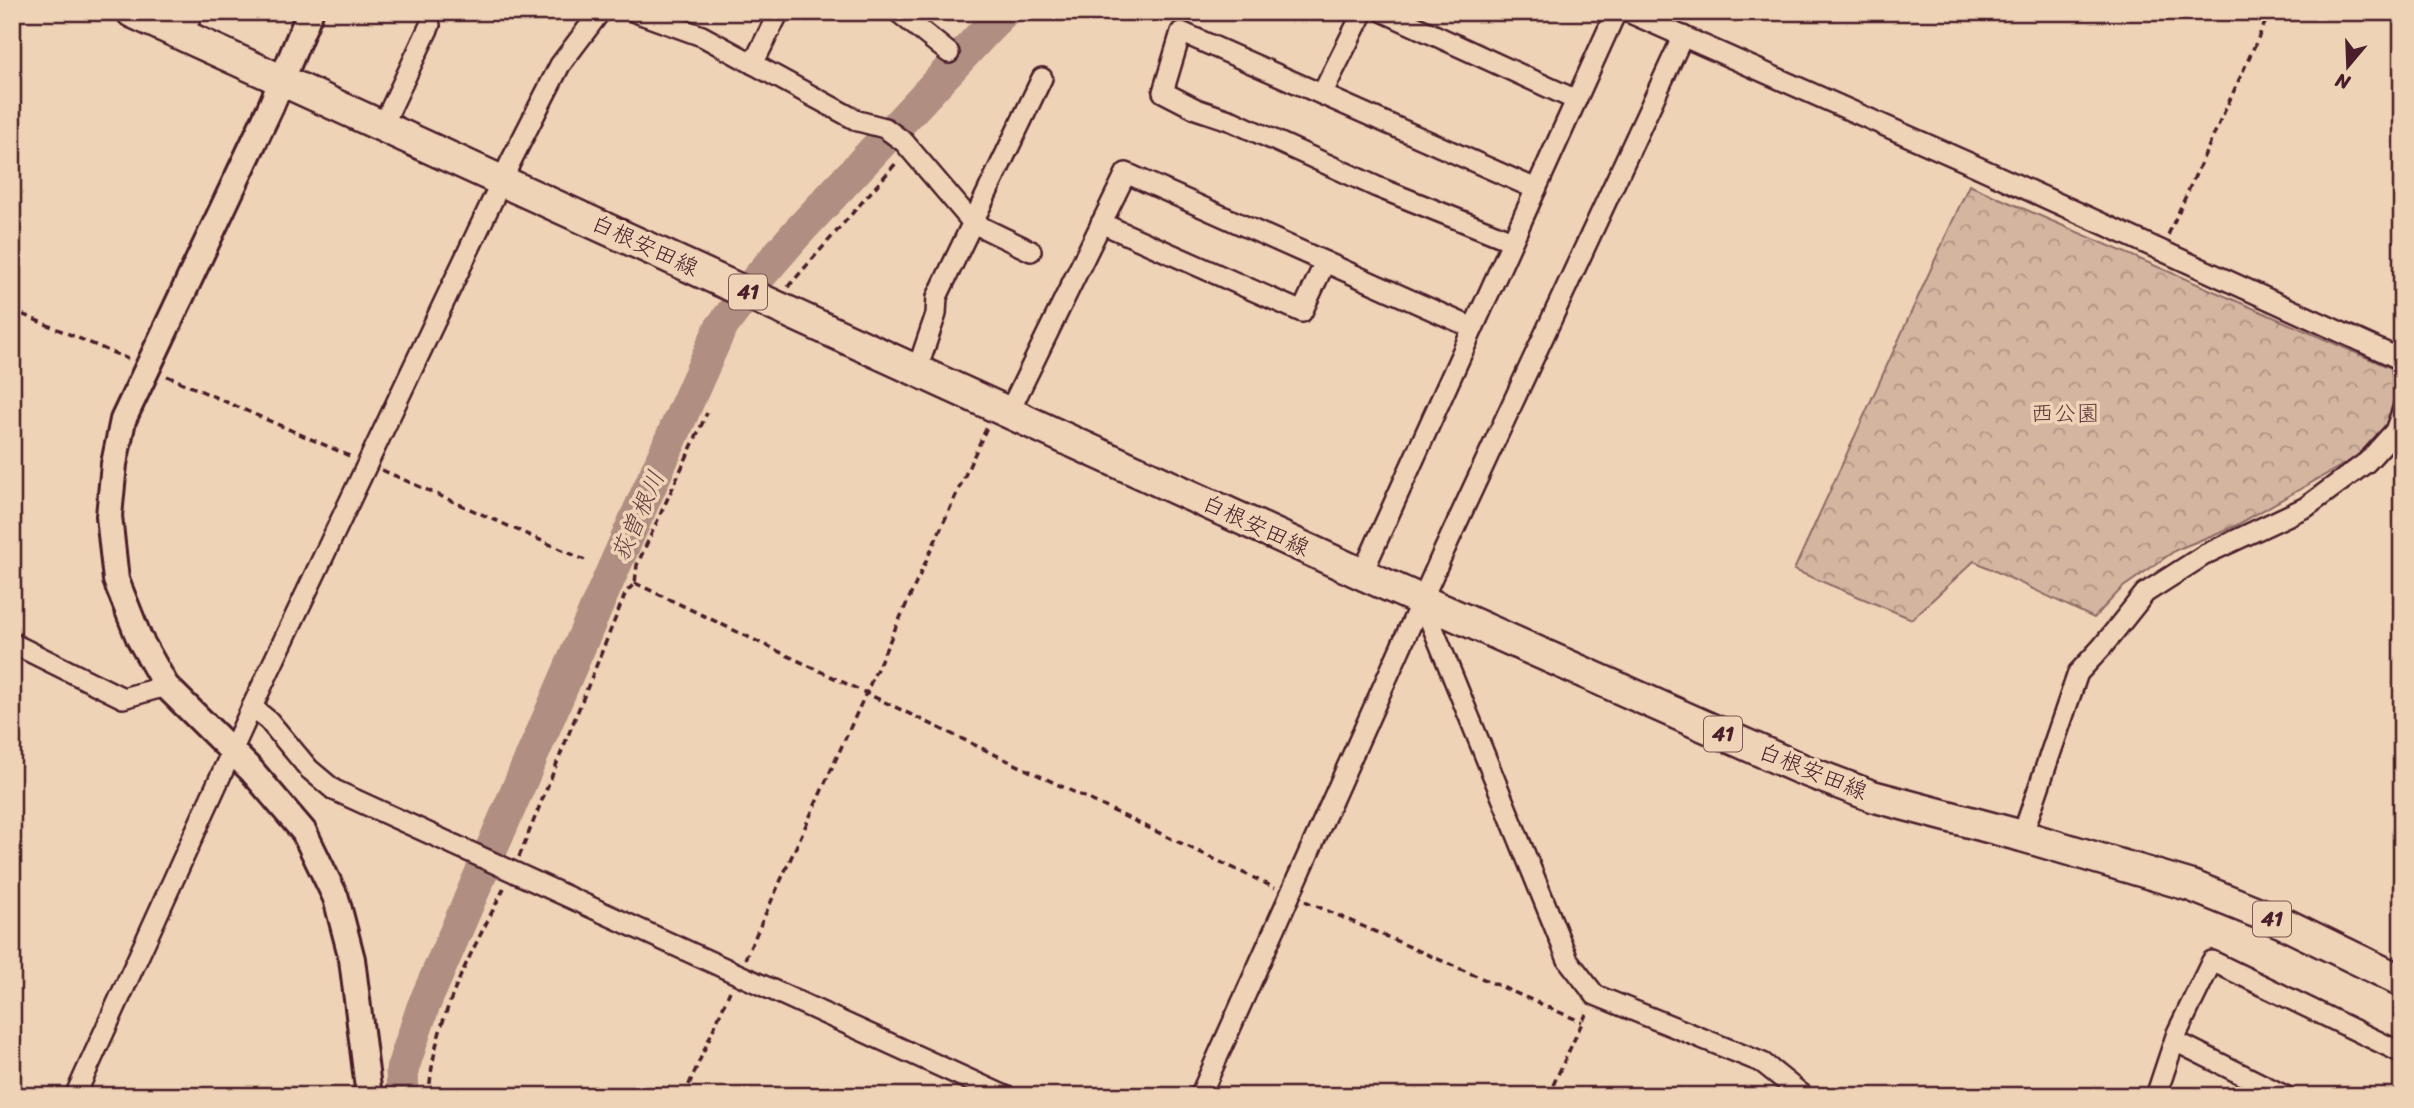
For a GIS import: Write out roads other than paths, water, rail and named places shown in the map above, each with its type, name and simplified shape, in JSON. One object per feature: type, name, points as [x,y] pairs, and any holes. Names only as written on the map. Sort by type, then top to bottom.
[{"type":"main road","name":"白根安田線","points":[[132,12],[187,24],[280,81],[1362,574],[1801,769],[1872,796],[2192,886],[2280,922],[2402,981]]},
{"type":"street","points":[[310,12],[271,106],[124,420],[114,464],[109,516],[116,580],[139,638],[166,686],[252,771],[303,832],[336,898],[352,959],[369,1096]]},
{"type":"street","points":[[75,1096],[252,708],[502,180],[560,65],[600,12]]},
{"type":"street","points":[[635,12],[702,36],[858,121],[885,128],[907,145],[972,223],[1031,251]]},
{"type":"street","points":[[753,64],[779,12]]},
{"type":"street","points":[[898,12],[949,53]]},
{"type":"street","points":[[1322,94],[1363,12]]},
{"type":"street","points":[[1384,12],[1576,100]]},
{"type":"street","points":[[1362,574],[1616,12]]},
{"type":"street","points":[[1628,12],[2402,360]]},
{"type":"street","points":[[382,127],[430,25]]},
{"type":"street","points":[[1512,241],[1377,187],[1232,121],[1196,109],[1163,92],[1181,32],[1536,189]]},
{"type":"street","points":[[1200,1096],[1422,601],[1683,36]]},
{"type":"street","points":[[917,370],[936,314],[937,297],[1042,78]]},
{"type":"street","points":[[1003,409],[1126,173],[1473,328]]},
{"type":"street","points":[[1101,223],[1302,312],[1325,262]]},
{"type":"street","points":[[2029,838],[2078,673],[2102,648],[2145,593],[2206,554],[2306,507],[2367,462],[2395,431],[2402,412]]},
{"type":"street","points":[[1422,601],[1568,960],[1595,995],[1763,1063],[1804,1096]]},
{"type":"street","points":[[12,643],[123,698],[166,686]]},
{"type":"street","points":[[252,708],[270,721],[309,769],[334,790],[1005,1096]]},
{"type":"street","points":[[2156,1096],[2175,1041],[2212,961],[2402,1053]]},
{"type":"street","points":[[2175,1041],[2285,1096]]},
{"type":"waterway","name":"荻曽根川","points":[[403,1096],[402,1070],[423,1007],[720,329],[758,278],[797,233],[1003,12]]},
{"type":"park label","name":"西公園","points":[[2065,413]]}]
